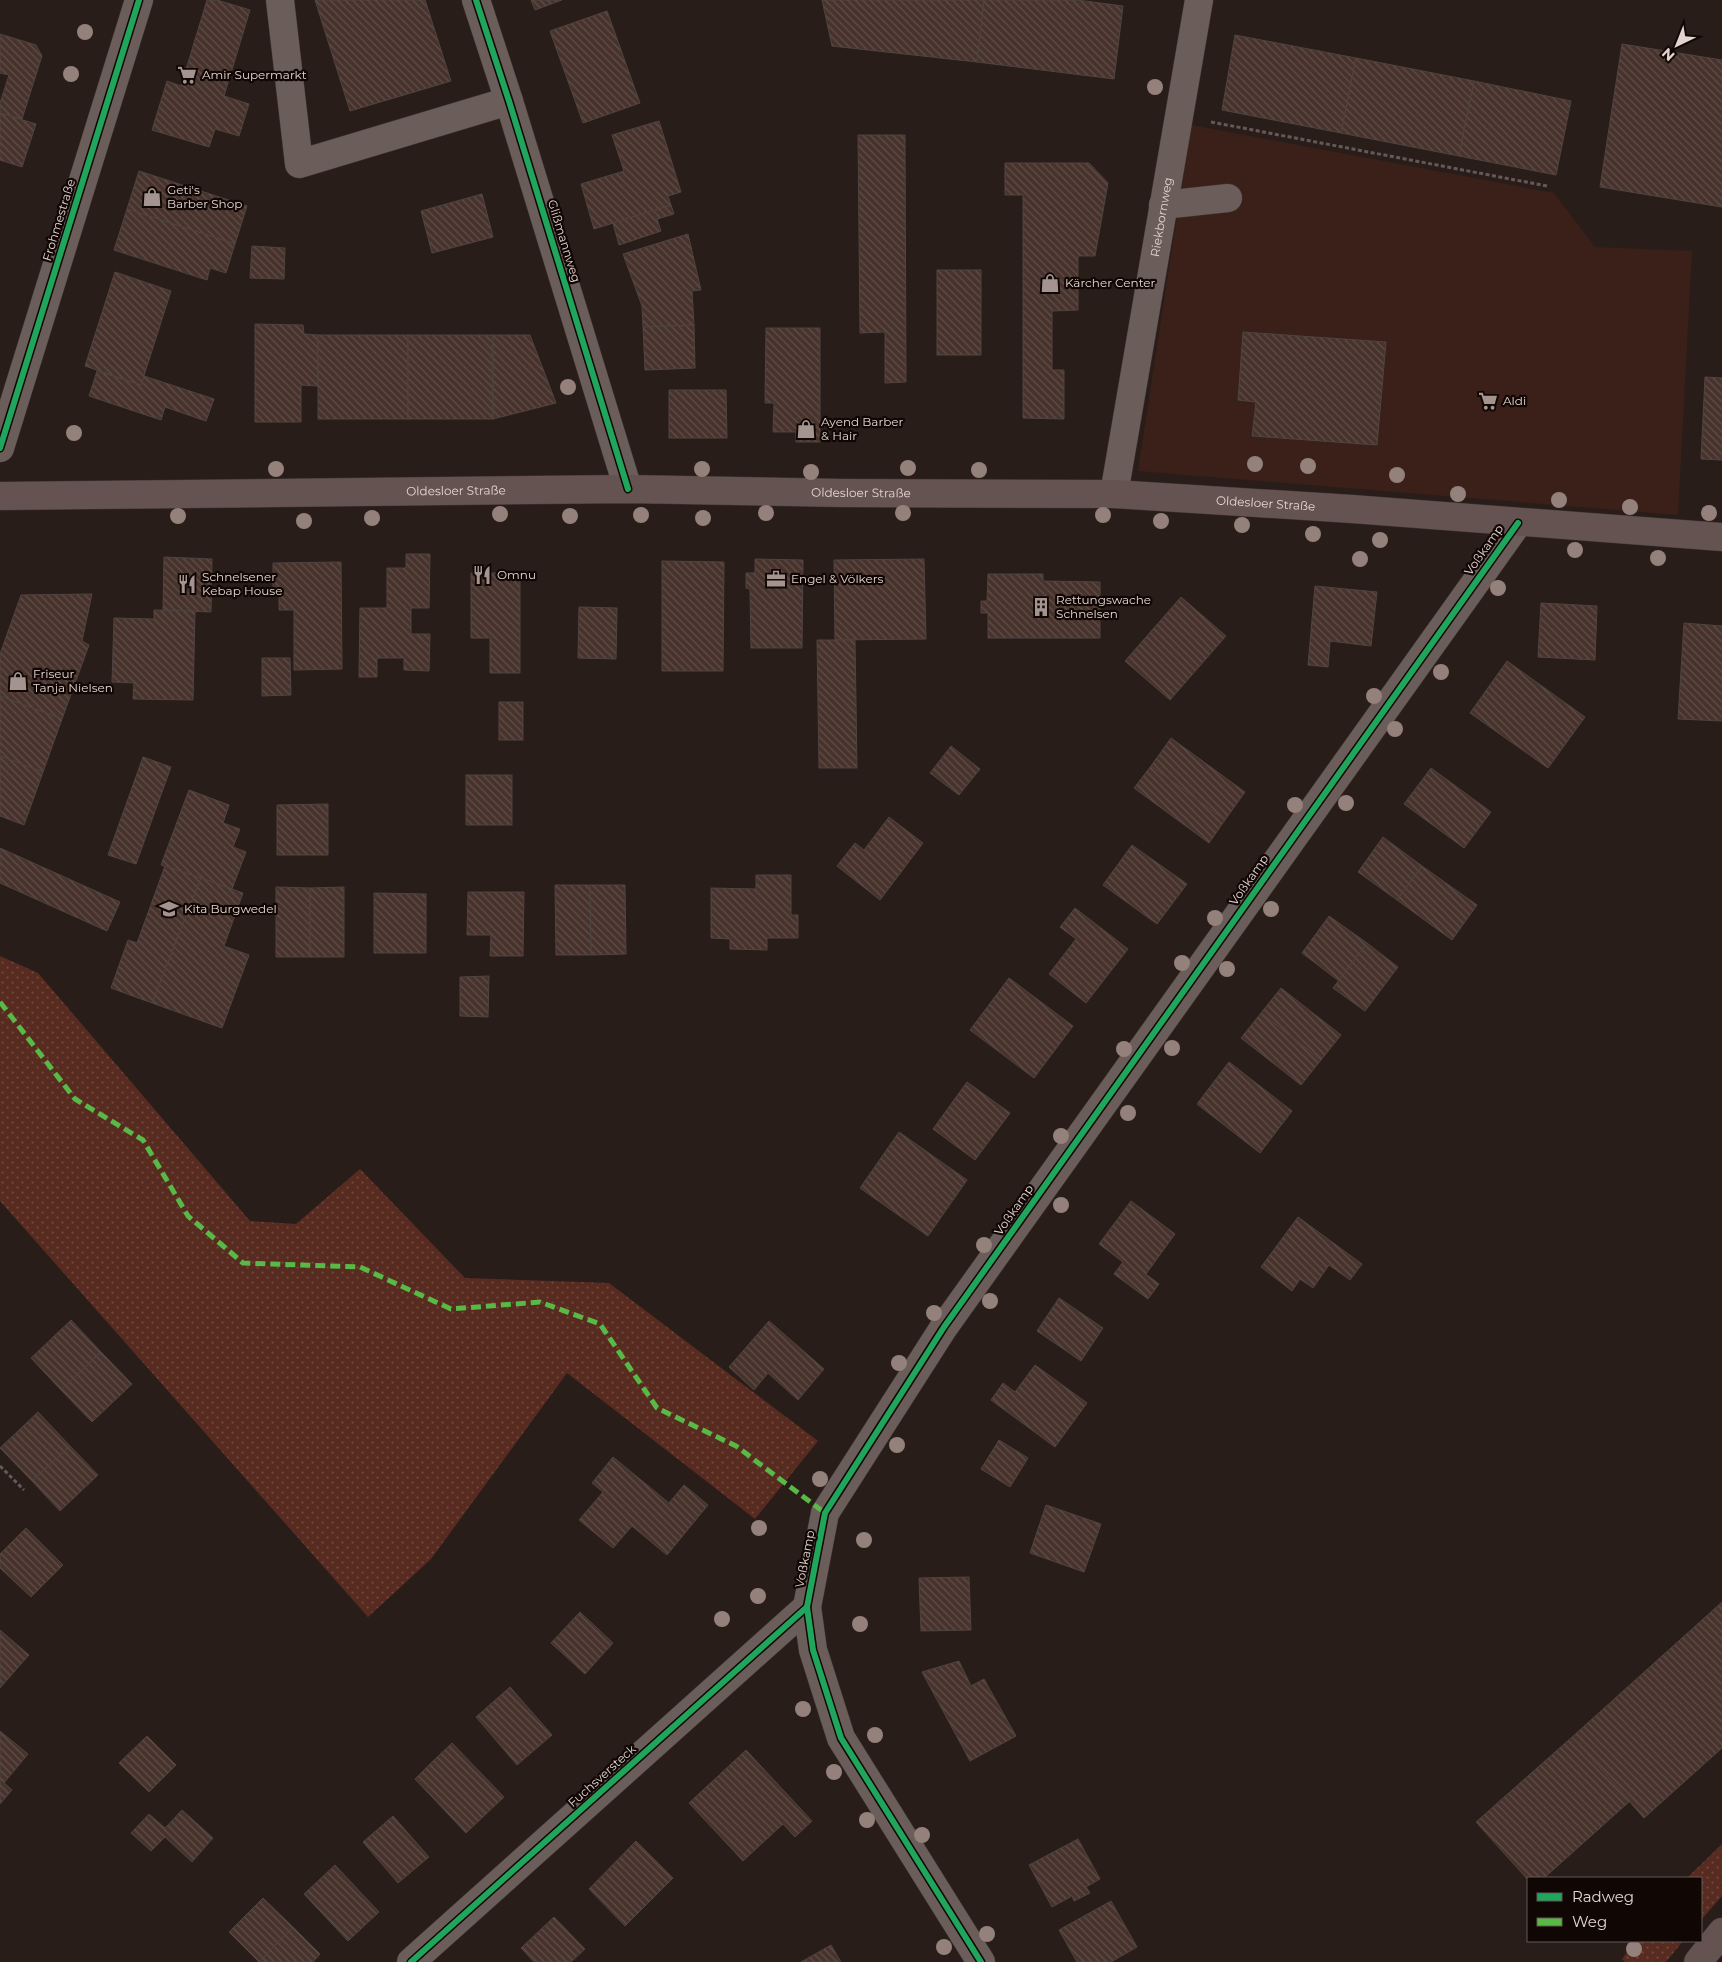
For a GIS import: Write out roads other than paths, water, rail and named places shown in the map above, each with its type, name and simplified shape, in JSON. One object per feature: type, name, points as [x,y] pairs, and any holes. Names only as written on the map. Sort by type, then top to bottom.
[{"type":"main road","name":"Oldesloer Straße","points":[[0,496],[628,489],[843,493],[1114,494],[1352,509],[1722,537]]},
{"type":"main road","points":[[1698,1962],[1722,1932]]},
{"type":"street","name":"Frohmestraße","points":[[0,448],[139,0]]},
{"type":"street","points":[[280,0],[299,164],[509,101]]},
{"type":"street","name":"Glißmannweg","points":[[476,0],[509,101],[628,489]]},
{"type":"street","name":"Riekbornweg","points":[[1114,494],[1173,142],[1199,0]]},
{"type":"street","points":[[1163,205],[1228,198]]},
{"type":"street","name":"Voßkamp","points":[[981,1962],[841,1738],[812,1650],[807,1607],[826,1513],[944,1327],[1518,523]]},
{"type":"street","name":"Fuchsversteck","points":[[411,1962],[807,1607]]},
{"type":"place","name":"Amir Supermarkt","points":[[187,75]]},
{"type":"place","name":"Geti's Barber Shop","points":[[152,197]]},
{"type":"place","name":"Kärcher Center","points":[[1050,283]]},
{"type":"place","name":"Aldi","points":[[1488,401]]},
{"type":"place","name":"Ayend Barber & Hair","points":[[806,429]]},
{"type":"place","name":"Omnu","points":[[482,575]]},
{"type":"place","name":"Engel & Völkers","points":[[776,579]]},
{"type":"place","name":"Schnelsener Kebap House","points":[[187,584]]},
{"type":"place","name":"Rettungswache Schnelsen","points":[[1041,607]]},
{"type":"place","name":"Friseur Tanja Nielsen","points":[[18,681]]},
{"type":"place","name":"Kita Burgwedel","points":[[169,909]]}]
